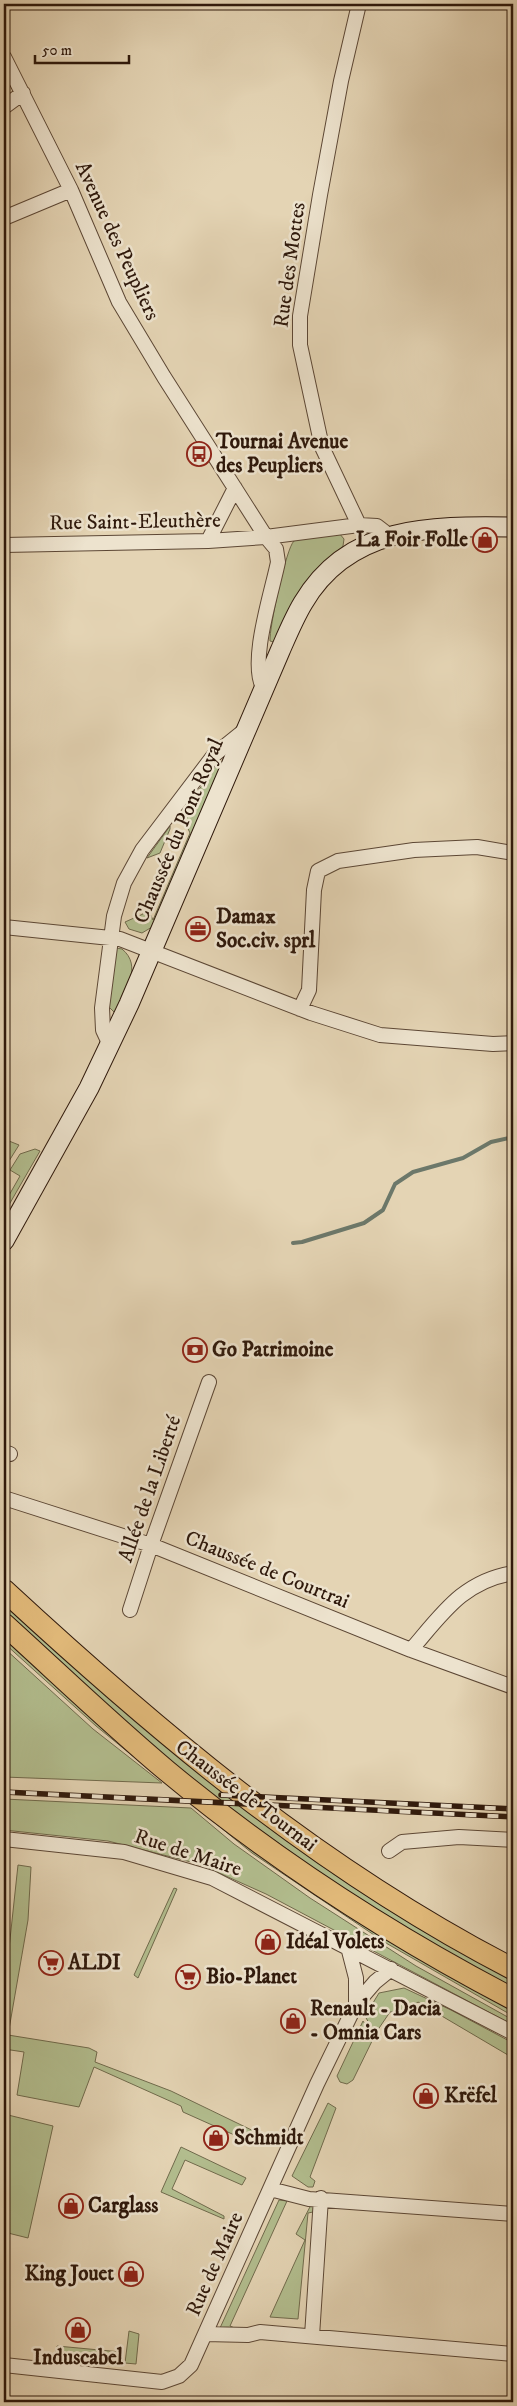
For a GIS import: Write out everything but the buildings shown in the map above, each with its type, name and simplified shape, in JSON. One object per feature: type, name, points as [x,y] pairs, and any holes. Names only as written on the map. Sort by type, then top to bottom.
[{"type":"main road","name":"Chaussée du Pont Royal","points":[[4,1241],[57,1147],[110,1044],[153,951],[294,621],[314,587],[327,571],[347,554],[371,542],[390,536],[438,528],[513,527]]},
{"type":"main road","name":"Chaussée de Tournai","points":[[4,1590],[163,1733],[228,1786],[309,1845],[392,1900],[513,1969]]},
{"type":"main road","name":"Chaussée de Tournai","points":[[4,1624],[167,1770],[230,1821],[344,1901],[419,1947],[513,1999]]},
{"type":"street","name":"Rue des Mottes","points":[[359,4],[341,81],[300,316],[300,345],[322,447],[359,525]]},
{"type":"street","name":"Avenue des Peupliers","points":[[4,57],[24,93],[71,190],[119,302],[164,377],[266,537],[276,549],[278,562],[259,650],[258,680],[264,689]]},
{"type":"street","points":[[4,107],[24,93]]},
{"type":"street","points":[[4,218],[71,190]]},
{"type":"street","points":[[208,541],[235,488]]},
{"type":"street","points":[[266,537],[359,525],[377,526],[390,536]]},
{"type":"street","name":"Rue Saint-Eleuthère","points":[[4,545],[208,541],[266,537]]},
{"type":"street","name":"Chaussée du Pont Royal","points":[[110,1044],[103,1030],[102,1008],[110,937],[124,883],[142,850],[214,755],[247,728]]},
{"type":"street","points":[[300,1008],[309,990],[314,890],[318,871],[338,861],[414,850],[477,847],[513,853]]},
{"type":"street","points":[[4,927],[110,937],[153,951]]},
{"type":"street","name":"Chaussée du Pont Royal","points":[[153,951],[300,1008],[380,1035],[493,1044],[513,1042]]},
{"type":"street","name":"Allée de la Liberté","points":[[130,1610],[209,1382]]},
{"type":"street","name":"Chaussée de Courtrai","points":[[4,1498],[151,1546],[411,1650],[513,1687]]},
{"type":"street","points":[[411,1650],[458,1597],[482,1582],[513,1573]]},
{"type":"street","points":[[389,1851],[402,1842],[459,1837],[513,1840]]},
{"type":"street","name":"Rue de Maire","points":[[4,1839],[124,1852],[200,1874],[232,1887],[513,2034]]},
{"type":"street","name":"Rue de Maire","points":[[348,1947],[356,1978],[356,2004]]},
{"type":"street","name":"Rue de Maire","points":[[4,2365],[162,2382],[179,2376],[191,2365],[356,2004],[375,1982],[391,1969]]},
{"type":"street","points":[[270,2190],[309,2199],[321,2198],[513,2214]]},
{"type":"street","points":[[312,2336],[321,2198]]},
{"type":"street","points":[[205,2334],[248,2335],[260,2332],[513,2354]]},
{"type":"green space","points":[[339,533],[344,539],[343,546],[320,567],[274,642],[270,641],[279,589],[287,558],[294,541],[309,536]]},
{"type":"green space","points":[[219,762],[222,763],[152,927],[142,933],[129,929],[125,922],[143,914],[147,907],[153,920],[190,833],[185,822],[198,791]]},
{"type":"green space","points":[[170,826],[160,853],[147,858]]},
{"type":"green space","points":[[116,948],[122,949],[128,956],[132,971],[127,987],[114,1012],[108,1006]]},
{"type":"green space","points":[[4,1139],[19,1145],[4,1169]]},
{"type":"green space","points":[[35,1149],[40,1151],[6,1210],[4,1210],[4,1196],[8,1197],[20,1176],[10,1170],[20,1154]]},
{"type":"green space","points":[[4,1601],[101,1689],[513,1978],[513,1990],[372,1910],[200,1787],[4,1614]]},
{"type":"green space","points":[[4,1636],[62,1689],[476,1990],[513,2010],[513,2016],[386,1943],[252,1853],[96,1726],[4,1643]]},
{"type":"green space","points":[[4,1648],[93,1729],[162,1783],[4,1777]]},
{"type":"green space","points":[[4,1799],[191,1808],[234,1844],[310,1898],[416,1966],[513,2020],[513,2025],[266,1894],[199,1864],[108,1841],[4,1830]]},
{"type":"green space","points":[[18,1865],[31,1867],[28,1920],[8,2035],[89,2048],[97,2052],[95,2062],[171,2091],[266,2137],[259,2146],[183,2112],[181,2106],[94,2067],[79,2107],[17,2095],[24,2052],[4,2049],[4,1995]]},
{"type":"green space","points":[[174,1888],[177,1889],[138,1978],[134,1975]]},
{"type":"green space","points":[[404,1988],[451,2010],[513,2043],[513,2058],[418,2002],[407,2011],[390,2012],[375,2034],[365,2016],[379,1993]]},
{"type":"green space","points":[[363,2021],[374,2037],[353,2080],[347,2084],[340,2082],[337,2076]]},
{"type":"green space","points":[[328,2103],[336,2108],[310,2177],[315,2181],[313,2187],[308,2187],[292,2176]]},
{"type":"green space","points":[[4,2114],[53,2126],[28,2238],[4,2232]]},
{"type":"green space","points":[[181,2147],[246,2178],[242,2185],[185,2160],[172,2189],[224,2216],[224,2219],[161,2192]]},
{"type":"green space","points":[[279,2200],[287,2201],[230,2326],[237,2329],[220,2328]]},
{"type":"green space","points":[[313,2201],[318,2211],[308,2213],[298,2319],[270,2317],[305,2240],[296,2234]]},
{"type":"green space","points":[[129,2331],[139,2334],[136,2364],[125,2363]]},
{"type":"green space","points":[[57,2346],[121,2352],[120,2363],[54,2357]]},
{"type":"waterway","points":[[293,1243],[364,1223],[383,1210],[395,1184],[413,1172],[463,1158],[491,1142],[513,1137]]},
{"type":"railway","points":[[4,1792],[513,1817]]},
{"type":"railway","points":[[221,1795],[513,1809]]},
{"type":"place","name":"Tournai Avenue des Peupliers","points":[[199,454]]},
{"type":"place","name":"La Foir Folle","points":[[485,540]]},
{"type":"place","name":"Damax Soc.civ. sprl","points":[[198,929]]},
{"type":"place","name":"Go Patrimoine","points":[[195,1350]]},
{"type":"place","name":"Idéal Volets","points":[[268,1942]]},
{"type":"place","name":"ALDI","points":[[51,1963]]},
{"type":"place","name":"Bio-Planet","points":[[188,1977]]},
{"type":"place","name":"Renault - Dacia - Omnia Cars","points":[[293,2021]]},
{"type":"place","name":"Krëfel","points":[[426,2096]]},
{"type":"place","name":"Schmidt","points":[[216,2138]]},
{"type":"place","name":"Carglass","points":[[71,2206]]},
{"type":"place","name":"King Jouet","points":[[131,2274]]},
{"type":"place","name":"Induscabel","points":[[78,2330]]}]
